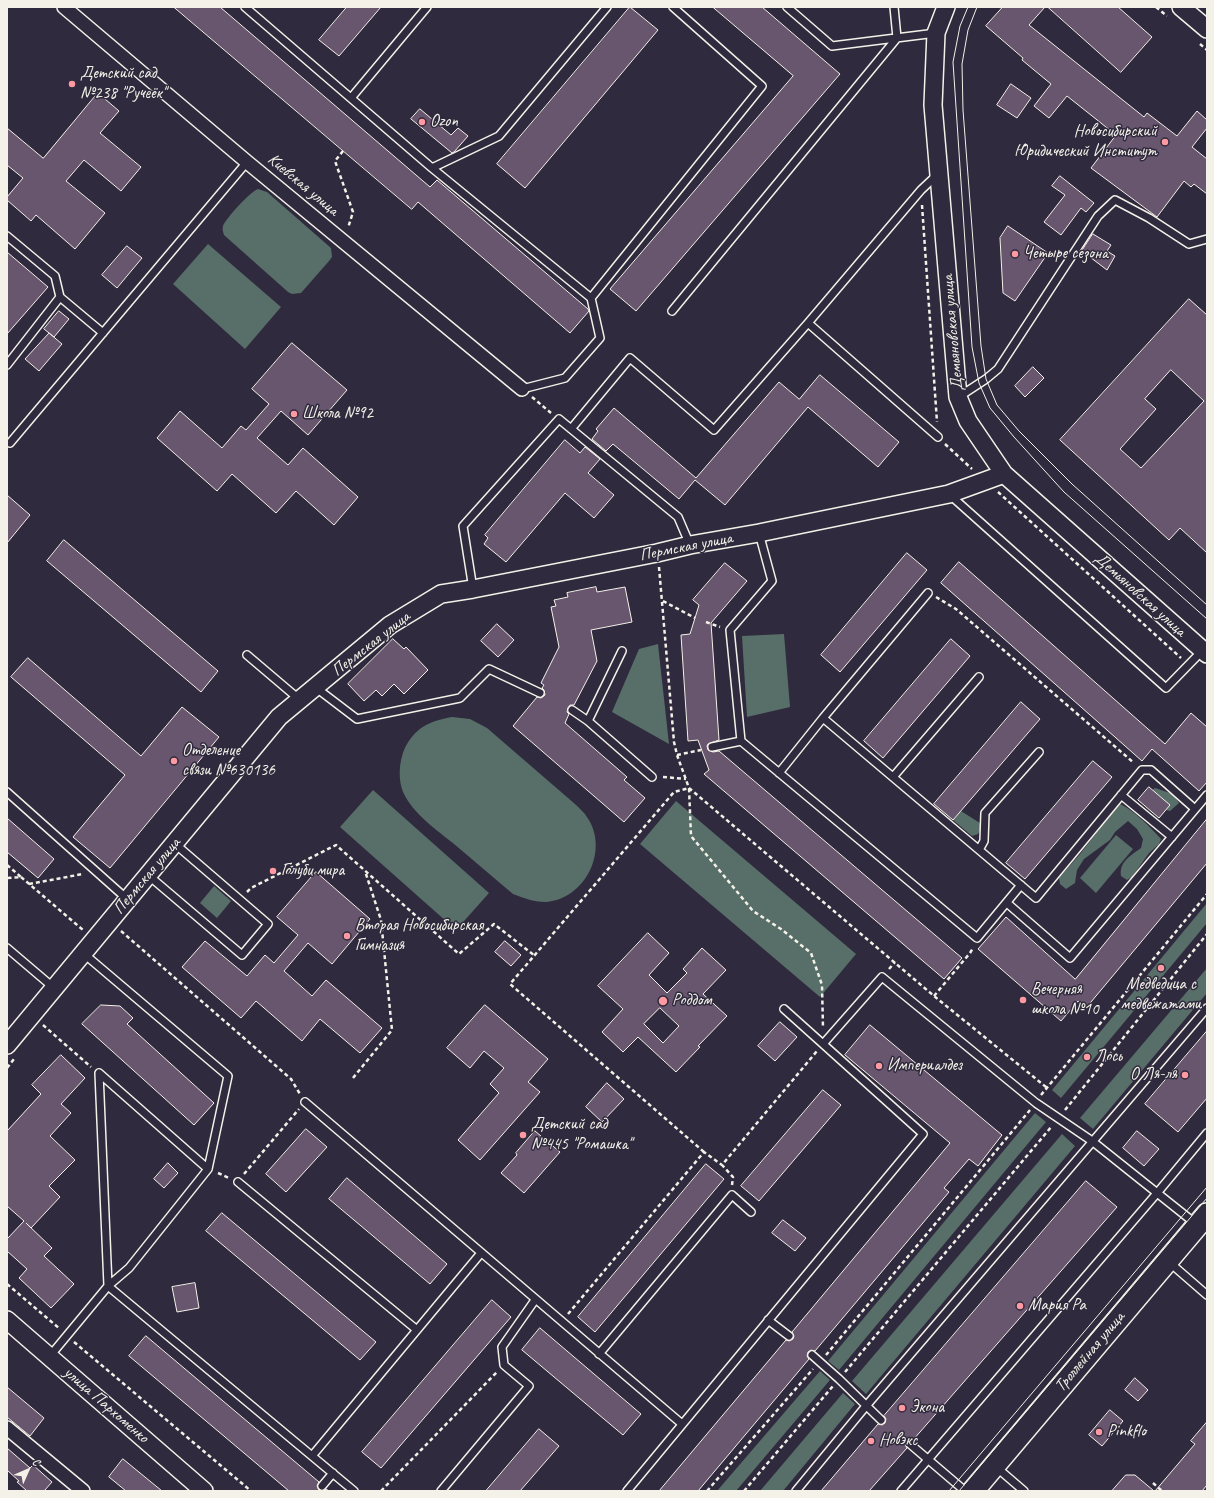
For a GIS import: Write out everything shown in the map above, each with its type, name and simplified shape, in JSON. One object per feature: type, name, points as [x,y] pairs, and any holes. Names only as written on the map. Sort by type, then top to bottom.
[{"type":"main road","name":"Троллейная улица","points":[[972,1491],[1202,1219]]},
{"type":"street","name":"Киевская улица","points":[[64,7],[247,162],[522,389]]},
{"type":"street","name":"Демьяновская улица","points":[[946,7],[936,33],[933,105],[958,397],[968,421],[1004,474],[1205,652]]},
{"type":"street","points":[[1182,7],[1207,29]]},
{"type":"street","name":"Пермская улица","points":[[12,1050],[54,988],[279,717],[390,625],[441,594],[657,553],[690,545],[759,533],[949,494],[1004,474]]},
{"type":"street","name":"улица Пархоменко","points":[[7,1320],[204,1491]]},
{"type":"street","points":[[7,1428],[83,1491]]},
{"type":"lane","points":[[245,7],[432,168],[591,298],[600,338],[565,378],[522,389]]},
{"type":"lane","points":[[351,98],[427,7]]},
{"type":"lane","points":[[432,168],[499,136],[607,7]]},
{"type":"lane","points":[[591,298],[762,86],[673,7]]},
{"type":"lane","points":[[787,7],[832,46],[936,33]]},
{"type":"lane","points":[[672,312],[898,38],[894,7]]},
{"type":"lane","points":[[10,443],[247,162]]},
{"type":"lane","points":[[571,429],[630,358],[714,430],[808,323],[921,190],[939,174]]},
{"type":"lane","points":[[958,397],[986,379],[998,369],[1098,216],[1115,200],[1149,218],[1189,244],[1207,238]]},
{"type":"lane","points":[[7,236],[55,276],[60,297],[103,333]]},
{"type":"lane","points":[[7,365],[60,297]]},
{"type":"lane","points":[[808,323],[938,437]]},
{"type":"lane","points":[[473,589],[463,526],[559,419],[678,517],[690,545]]},
{"type":"lane","points":[[949,494],[1166,688],[1205,652]]},
{"type":"lane","points":[[759,533],[772,581],[730,630],[741,741],[977,938],[1021,885]]},
{"type":"lane","points":[[779,773],[928,593]]},
{"type":"lane","points":[[588,721],[622,651]]},
{"type":"lane","points":[[247,655],[300,700]]},
{"type":"lane","points":[[315,687],[357,719],[460,698],[489,669],[540,693]]},
{"type":"lane","points":[[893,776],[979,677]]},
{"type":"lane","points":[[572,710],[588,721],[652,777]]},
{"type":"lane","points":[[823,718],[1036,898],[1142,770],[1151,770],[1195,809]]},
{"type":"lane","points":[[712,747],[741,741]]},
{"type":"lane","points":[[979,850],[984,841],[985,812],[1039,752]]},
{"type":"lane","points":[[7,792],[128,899]]},
{"type":"lane","points":[[1121,795],[1172,837]]},
{"type":"lane","points":[[1007,903],[1070,958],[1207,795]]},
{"type":"lane","points":[[148,875],[242,955],[268,924],[174,843]]},
{"type":"lane","points":[[7,948],[54,988]]},
{"type":"lane","points":[[50,1356],[108,1286],[129,1268],[208,1169],[228,1076],[83,953]]},
{"type":"lane","points":[[823,1044],[882,976],[1036,1103],[1092,1141],[1158,1192],[1202,1219]]},
{"type":"lane","points":[[796,1491],[866,1406],[1207,1008]]},
{"type":"lane","points":[[627,1491],[923,1134],[784,1009]]},
{"type":"lane","points":[[99,1073],[208,1169]]},
{"type":"lane","points":[[99,1073],[108,1286],[354,1491]]},
{"type":"lane","points":[[305,1102],[682,1424]]},
{"type":"lane","points":[[901,1491],[1207,1133]]},
{"type":"lane","points":[[238,1182],[416,1330]]},
{"type":"lane","points":[[599,1354],[732,1195],[751,1212]]},
{"type":"lane","points":[[312,1456],[481,1253]]},
{"type":"lane","points":[[1167,1261],[1207,1294]]},
{"type":"lane","points":[[440,1491],[529,1386],[504,1365],[502,1348],[535,1300]]},
{"type":"lane","points":[[768,1320],[789,1336]]},
{"type":"lane","points":[[812,1355],[882,1420]]},
{"type":"lane","points":[[910,1444],[972,1491]]},
{"type":"lane","points":[[995,1465],[1024,1491]]},
{"type":"lane","points":[[322,1486],[333,1473]]},
{"type":"path","points":[[343,151],[335,160],[353,212],[343,242]]},
{"type":"path","points":[[522,389],[559,419]]},
{"type":"path","points":[[657,553],[674,742],[689,788],[691,836],[753,911],[781,929],[811,953],[822,985],[823,1044],[722,1166]]},
{"type":"path","points":[[928,593],[956,609],[1142,770]]},
{"type":"path","points":[[662,600],[695,618]]},
{"type":"path","points":[[706,622],[730,630]]},
{"type":"path","points":[[677,755],[701,750]]},
{"type":"path","points":[[652,777],[686,779]]},
{"type":"path","points":[[689,788],[674,792],[510,984],[722,1166],[733,1177],[732,1195]]},
{"type":"path","points":[[689,788],[934,996],[1046,1087]]},
{"type":"path","points":[[239,899],[251,888],[336,845],[459,954],[494,924],[535,956]]},
{"type":"path","points":[[7,865],[94,940]]},
{"type":"path","points":[[353,1078],[392,1030],[381,920],[365,870]]},
{"type":"path","points":[[29,884],[97,872]]},
{"type":"path","points":[[7,878],[21,877]]},
{"type":"path","points":[[707,1491],[820,1362],[1036,1103],[1046,1087],[1207,894]]},
{"type":"path","points":[[119,929],[291,1079],[305,1102],[238,1182],[208,1169]]},
{"type":"path","points":[[744,1491],[1059,1118],[1207,934]]},
{"type":"path","points":[[934,996],[970,953],[977,938]]},
{"type":"path","points":[[43,1025],[99,1073]]},
{"type":"path","points":[[7,1068],[12,1050]]},
{"type":"path","points":[[561,1322],[704,1152]]},
{"type":"path","points":[[7,1284],[251,1491]]},
{"type":"path","points":[[381,1491],[504,1365]]},
{"type":"path","points":[[1153,1483],[1162,1491]]},
{"type":"green space","points":[[258,189],[267,192],[331,248],[332,257],[301,293],[292,294],[288,292],[224,235],[223,226],[225,222],[245,199]]},
{"type":"green space","points":[[208,244],[281,307],[245,349],[173,284]]},
{"type":"green space","points":[[784,634],[790,707],[747,717],[742,636]]},
{"type":"green space","points":[[658,644],[669,744],[612,712],[639,649]]},
{"type":"green space","points":[[452,717],[470,719],[487,728],[586,815],[593,830],[596,844],[594,858],[590,871],[582,883],[572,893],[559,899],[545,902],[533,901],[513,894],[426,821],[407,800],[401,787],[400,766],[402,755],[408,742],[412,736],[429,723]]},
{"type":"green space","points":[[1155,788],[1173,794],[1179,803],[1170,811],[1166,810],[1152,790]]},
{"type":"green space","points":[[373,790],[489,893],[456,930],[340,827]]},
{"type":"green space","points":[[676,801],[856,954],[820,997],[640,844]]},
{"type":"green space","points":[[1120,804],[1137,815],[1152,829],[1161,839],[1159,844],[1149,853],[1132,877],[1127,880],[1121,876],[1124,863],[1141,848],[1143,839],[1137,829],[1128,821],[1115,832],[1110,840],[1084,859],[1077,870],[1075,883],[1066,889],[1060,884],[1059,878]]},
{"type":"green space","points":[[961,811],[983,825],[978,834],[972,836],[953,820]]},
{"type":"green space","points":[[1116,835],[1133,849],[1096,893],[1080,878]]},
{"type":"green space","points":[[214,886],[231,901],[217,918],[200,903]]},
{"type":"green space","points":[[1207,903],[1207,923],[1061,1098],[1052,1090]]},
{"type":"green space","points":[[1207,968],[1207,993],[1093,1129],[1080,1118]]},
{"type":"green space","points":[[1035,1113],[1046,1122],[839,1370],[828,1361]]},
{"type":"green space","points":[[1062,1134],[1075,1146],[866,1394],[852,1381]]},
{"type":"green space","points":[[820,1371],[830,1380],[736,1491],[717,1491]]},
{"type":"green space","points":[[843,1393],[855,1404],[783,1491],[760,1491]]},
{"type":"building","points":[[174,7],[220,7],[430,187],[437,180],[589,311],[570,333],[418,202],[412,209]]},
{"type":"building","points":[[347,7],[381,7],[339,56],[319,40]]},
{"type":"building","points":[[630,7],[658,30],[525,188],[497,164]]},
{"type":"building","points":[[713,7],[762,7],[840,74],[636,311],[610,289],[793,76]]},
{"type":"building","points":[[1003,7],[1045,7],[1029,25],[1144,117],[1147,113],[1177,136],[1197,111],[1207,120],[1207,128],[1192,147],[1207,159],[1207,194],[1194,184],[1191,187],[1184,181],[1157,217],[1091,168],[1116,135],[1067,96],[1049,118],[1034,106],[1051,84],[1022,60],[1023,58],[986,26]]},
{"type":"building","points":[[1048,7],[1118,7],[1152,37],[1121,72]]},
{"type":"building","points":[[1011,84],[1031,98],[1017,118],[997,105]]},
{"type":"building","points":[[98,93],[119,111],[100,133],[141,167],[121,191],[84,160],[66,181],[105,213],[75,249],[36,215],[31,221],[7,200],[7,197],[23,178],[7,165],[7,128],[43,158]]},
{"type":"building","points":[[420,109],[451,135],[458,128],[468,136],[452,153],[411,119]]},
{"type":"building","points":[[1060,176],[1094,203],[1086,212],[1081,208],[1061,235],[1044,222],[1065,195],[1052,186]]},
{"type":"building","points":[[1008,226],[1048,253],[1015,301],[1003,293],[1000,238]]},
{"type":"building","points":[[1093,234],[1111,245],[1107,251],[1115,256],[1107,270],[1082,251]]},
{"type":"building","points":[[127,246],[142,258],[117,288],[102,275]]},
{"type":"building","points":[[7,252],[48,287],[7,334]]},
{"type":"building","points":[[1189,299],[1207,315],[1207,553],[1180,528],[1169,540],[1060,440]],"holes":[[[1171,370],[1204,401],[1141,468],[1120,449],[1156,409],[1145,399]]]},
{"type":"building","points":[[59,311],[69,319],[54,337],[44,329]]},
{"type":"building","points":[[49,333],[62,344],[39,371],[25,359]]},
{"type":"building","points":[[292,343],[347,390],[308,435],[281,411],[257,438],[288,465],[303,448],[358,497],[334,525],[296,491],[276,513],[232,474],[217,491],[157,438],[180,411],[222,448],[241,426],[246,430],[269,404],[252,389]]},
{"type":"building","points":[[1033,367],[1044,378],[1025,397],[1015,386]]},
{"type":"building","points":[[820,375],[899,442],[878,467],[808,407],[725,505],[695,480],[679,499],[613,444],[606,451],[592,439],[598,431],[596,429],[614,408],[696,478],[779,382],[799,399]]},
{"type":"building","points":[[565,440],[580,453],[585,447],[600,459],[588,473],[614,495],[594,518],[565,493],[506,562],[484,544],[488,538],[485,535]]},
{"type":"building","points":[[7,495],[30,515],[7,543]]},
{"type":"building","points":[[64,540],[218,671],[201,692],[47,561]]},
{"type":"building","points":[[907,553],[927,570],[840,672],[821,655]]},
{"type":"building","points":[[959,562],[1165,744],[1191,713],[1207,727],[1207,782],[1199,791],[1152,749],[1142,761],[941,583]]},
{"type":"building","points":[[725,563],[747,581],[711,623],[719,740],[708,744],[708,750],[713,752],[719,751],[962,958],[944,979],[704,774],[709,770],[698,740],[688,741],[681,635],[690,634],[699,605],[693,600]]},
{"type":"building","points":[[596,587],[597,592],[625,587],[632,622],[591,630],[597,661],[574,705],[570,705],[568,708],[567,712],[569,714],[565,723],[627,777],[624,780],[645,798],[624,822],[513,726],[537,697],[541,698],[545,695],[542,688],[544,685],[541,683],[559,647],[551,607],[556,606],[554,600],[568,597],[567,593]]},
{"type":"building","points":[[497,624],[514,640],[498,657],[481,641]]},
{"type":"building","points":[[393,639],[404,649],[406,647],[428,670],[404,694],[394,684],[382,696],[376,690],[364,701],[348,684]]},
{"type":"building","points":[[951,639],[970,656],[883,758],[864,741]]},
{"type":"building","points":[[28,658],[141,756],[182,707],[219,737],[110,868],[73,837],[125,775],[11,677]]},
{"type":"building","points":[[1021,702],[1040,719],[953,820],[934,804]]},
{"type":"building","points":[[1093,761],[1112,777],[1025,879],[1006,863]]},
{"type":"building","points":[[1149,787],[1170,805],[1159,818],[1138,800]]},
{"type":"building","points":[[7,818],[54,859],[38,878],[7,852]]},
{"type":"building","points":[[1207,819],[1207,863],[1086,1008],[1078,1001],[1061,1021],[978,949],[1006,917],[1075,979]]},
{"type":"building","points":[[316,872],[370,919],[332,964],[308,943],[284,971],[312,996],[326,980],[382,1028],[360,1053],[320,1019],[302,1041],[256,1001],[241,1018],[182,967],[205,941],[247,976],[265,955],[274,963],[298,935],[277,917]]},
{"type":"building","name":"Роддом","points":[[648,933],[669,953],[649,975],[667,993],[687,973],[683,969],[702,948],[726,970],[703,994],[727,1016],[698,1046],[700,1047],[676,1072],[638,1037],[623,1052],[602,1032],[623,1009],[598,986]],"holes":[[[660,1008],[679,1026],[663,1043],[644,1024]]]},
{"type":"building","points":[[505,941],[521,955],[511,966],[495,952]]},
{"type":"building","points":[[101,1005],[120,1006],[133,1018],[127,1024],[214,1103],[194,1125],[82,1024]]},
{"type":"building","points":[[485,1005],[548,1059],[528,1082],[540,1092],[480,1160],[458,1140],[499,1093],[490,1084],[504,1068],[484,1051],[470,1068],[447,1048]]},
{"type":"building","points":[[780,1022],[797,1037],[775,1061],[758,1046]]},
{"type":"building","points":[[870,1025],[1002,1135],[978,1166],[969,1159],[944,1188],[949,1192],[815,1351],[811,1350],[808,1352],[807,1356],[809,1359],[698,1491],[659,1491],[786,1340],[789,1341],[793,1339],[794,1336],[792,1332],[950,1143],[845,1055]]},
{"type":"building","points":[[1207,1031],[1207,1098],[1178,1132],[1145,1104]]},
{"type":"building","points":[[61,1055],[85,1078],[61,1104],[71,1113],[50,1136],[75,1160],[49,1186],[60,1197],[31,1228],[52,1248],[44,1256],[74,1284],[51,1308],[19,1278],[27,1269],[7,1251],[7,1239],[24,1221],[7,1206],[7,1131],[41,1094],[32,1085]]},
{"type":"building","points":[[607,1083],[624,1099],[602,1122],[586,1107]]},
{"type":"building","points":[[823,1090],[841,1105],[759,1201],[741,1186]]},
{"type":"building","points":[[306,1129],[327,1147],[286,1192],[266,1174]]},
{"type":"building","points":[[535,1131],[560,1152],[524,1193],[501,1173]]},
{"type":"building","points":[[1137,1131],[1159,1149],[1144,1166],[1123,1148]]},
{"type":"building","points":[[168,1163],[178,1173],[164,1188],[154,1179]]},
{"type":"building","points":[[706,1164],[724,1179],[595,1332],[578,1317]]},
{"type":"building","points":[[347,1178],[447,1264],[430,1284],[329,1199]]},
{"type":"building","points":[[1086,1181],[1117,1207],[913,1440],[906,1440],[905,1443],[907,1448],[869,1491],[821,1491],[878,1424],[882,1425],[885,1423],[886,1419],[884,1416]]},
{"type":"building","points":[[222,1213],[376,1342],[360,1360],[206,1231]]},
{"type":"building","points":[[783,1220],[806,1238],[795,1251],[772,1233]]},
{"type":"building","points":[[195,1283],[199,1308],[177,1312],[172,1287]]},
{"type":"building","points":[[492,1300],[511,1317],[381,1468],[362,1452]]},
{"type":"building","points":[[540,1328],[641,1414],[623,1435],[522,1350]]},
{"type":"building","points":[[146,1336],[319,1482],[317,1486],[319,1490],[323,1491],[289,1491],[129,1356]]},
{"type":"building","points":[[1135,1378],[1148,1390],[1138,1401],[1125,1390]]},
{"type":"building","points":[[7,1387],[44,1418],[30,1436],[7,1417]]},
{"type":"building","points":[[1110,1410],[1123,1421],[1102,1446],[1089,1435]]},
{"type":"building","points":[[1207,1422],[1207,1485],[1202,1491],[1155,1491],[1195,1444],[1191,1441]]},
{"type":"building","points":[[539,1429],[559,1446],[520,1491],[486,1491]]},
{"type":"building","points":[[7,1448],[30,1468],[33,1465],[52,1482],[44,1491],[27,1491],[17,1482],[19,1481],[7,1470]]},
{"type":"building","points":[[123,1459],[162,1491],[126,1491],[109,1477]]},
{"type":"building","points":[[1126,1475],[1135,1475],[1154,1491],[1112,1491]]},
{"type":"tram line","points":[[968,7],[960,26],[953,62],[972,347],[979,383],[990,408],[1064,492],[1207,619]]},
{"type":"tram line","points":[[977,7],[968,30],[962,64],[963,110],[981,346],[986,379],[997,405],[1019,431],[1072,484],[1207,605]]},
{"type":"tram line","points":[[949,1491],[1207,1187]]},
{"type":"tram line","points":[[959,1491],[1207,1198]]},
{"type":"place","name":"Детский сад №238 \"Ручеёк\"","points":[[72,84]]},
{"type":"place","name":"Ozon","points":[[422,122]]},
{"type":"place","name":"Новосибирский Юридический Институт","points":[[1165,142]]},
{"type":"place","name":"Четыре сезона","points":[[1015,254]]},
{"type":"place","name":"Школа №92","points":[[294,414]]},
{"type":"place","name":"Отделение связи №630136","points":[[174,761]]},
{"type":"place","name":"Голуби мира","points":[[273,871]]},
{"type":"place","name":"Вторая Новосибирская Гимназия","points":[[347,936]]},
{"type":"place","name":"Медведица с медвежатами","points":[[1161,968]]},
{"type":"place","name":"Вечерняя школа №10","points":[[1023,1000]]},
{"type":"place","name":"Роддом","points":[[663,1001]]},
{"type":"place","name":"Лось","points":[[1087,1057]]},
{"type":"place","name":"Империалдез","points":[[879,1066]]},
{"type":"place","name":"О Ля-ля","points":[[1185,1075]]},
{"type":"place","name":"Детский сад №445 \"Ромашка\"","points":[[523,1135]]},
{"type":"place","name":"Мария Ра","points":[[1020,1306]]},
{"type":"place","name":"Экона","points":[[902,1408]]},
{"type":"place","name":"Pinkflo","points":[[1099,1432]]},
{"type":"place","name":"Новэкс","points":[[871,1441]]}]
